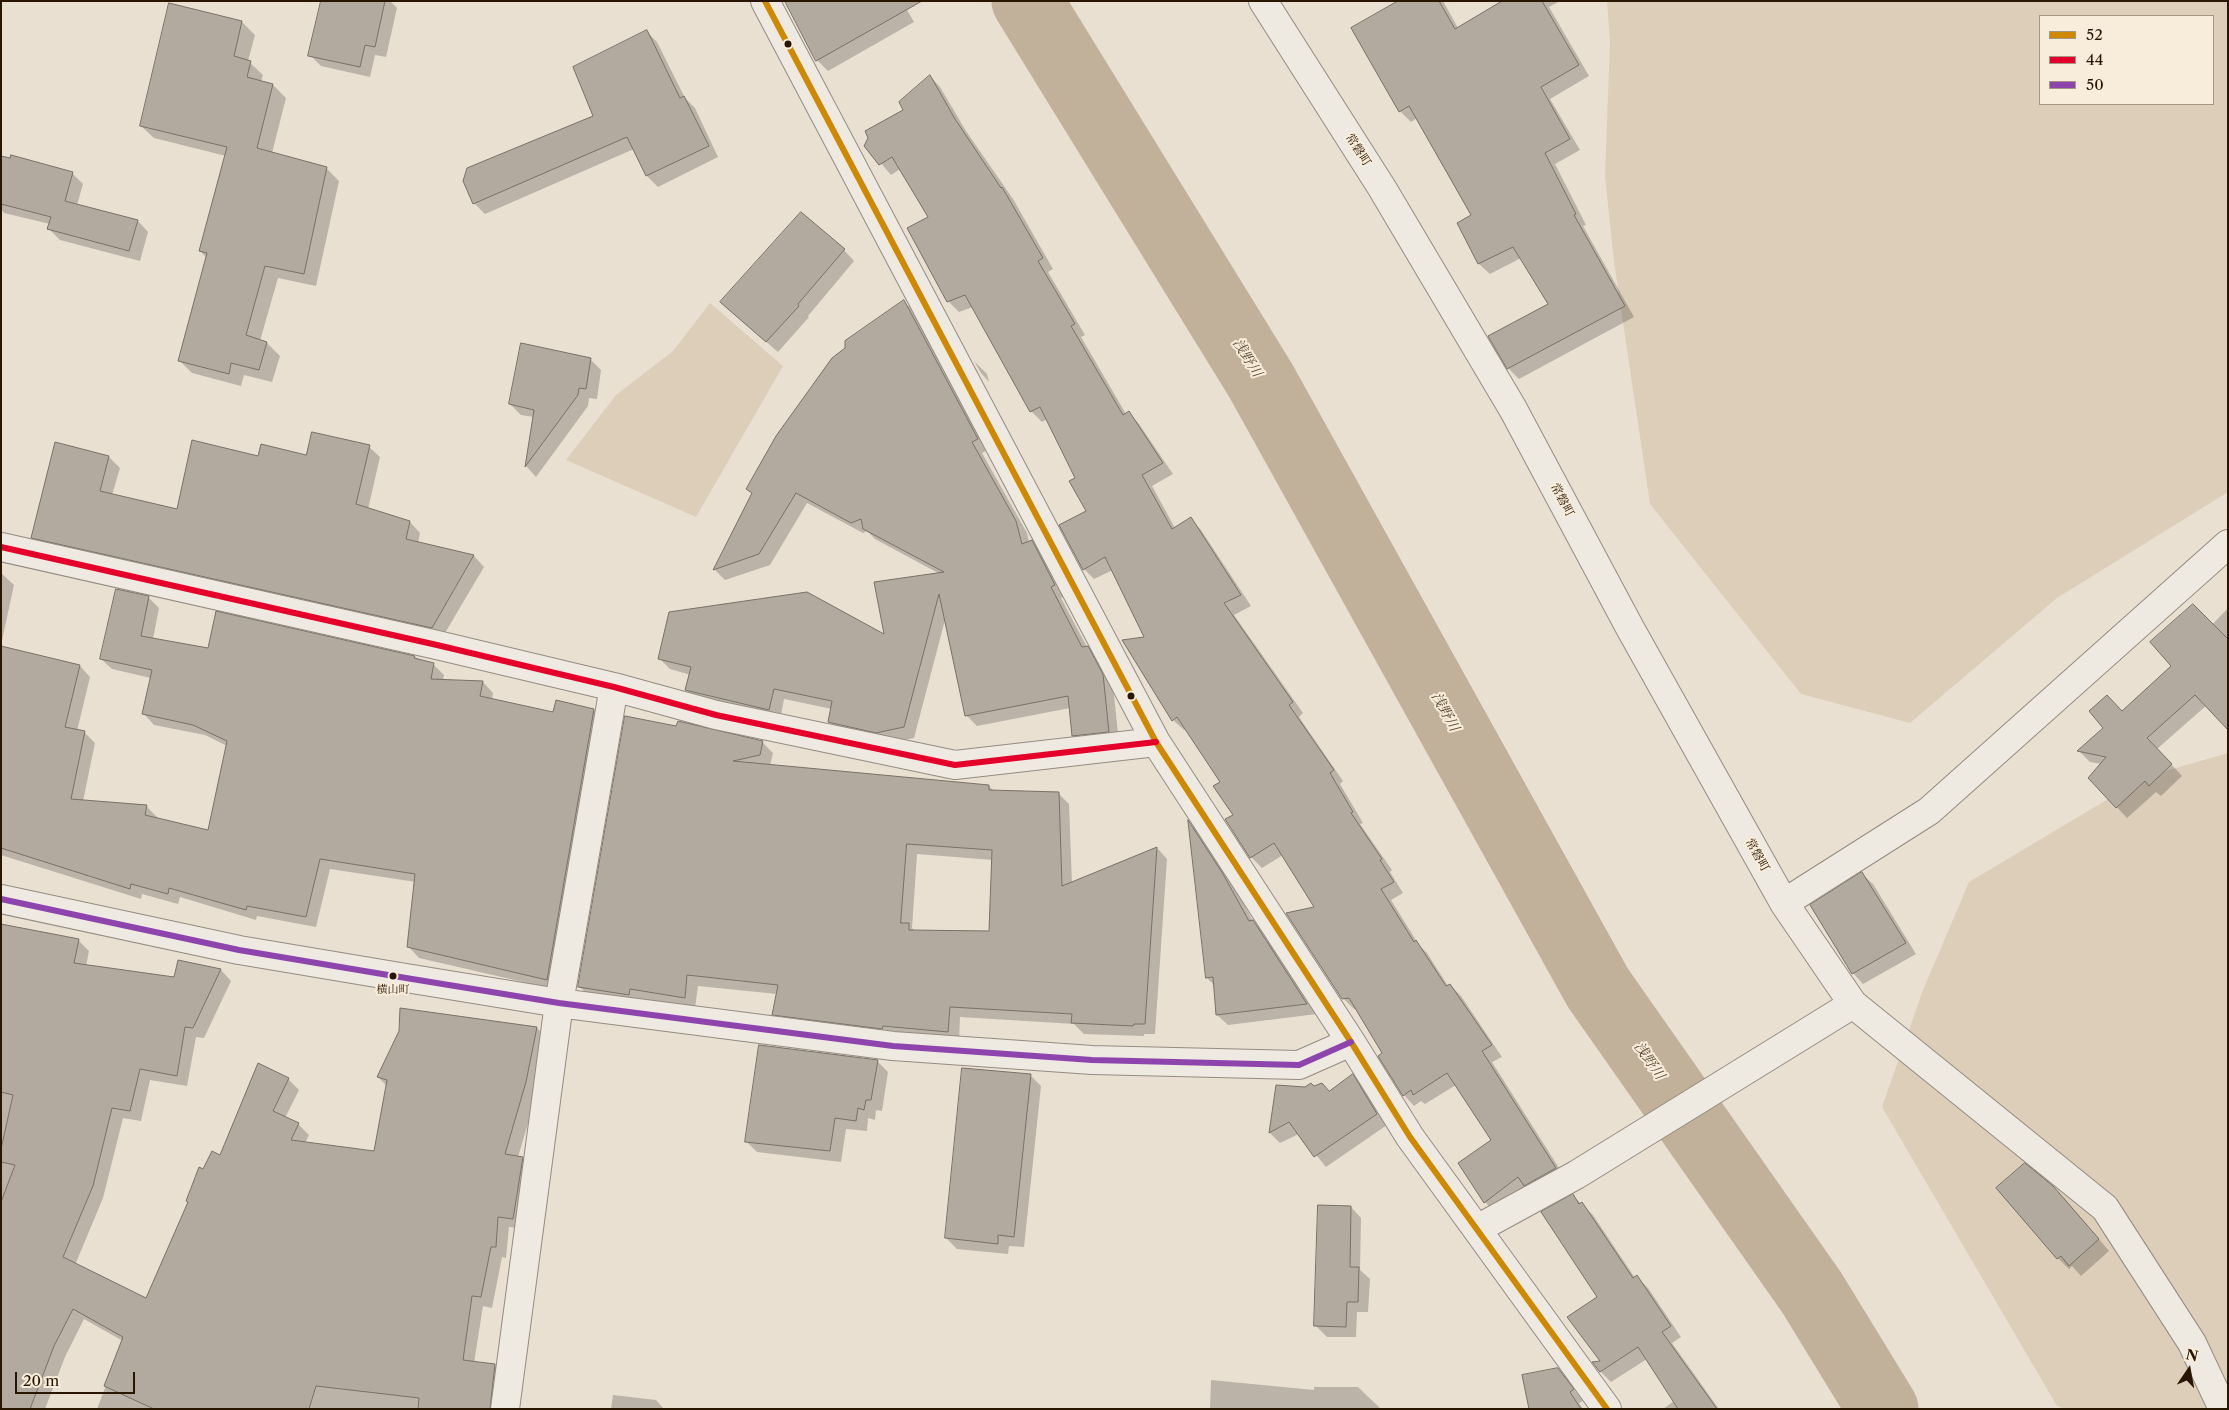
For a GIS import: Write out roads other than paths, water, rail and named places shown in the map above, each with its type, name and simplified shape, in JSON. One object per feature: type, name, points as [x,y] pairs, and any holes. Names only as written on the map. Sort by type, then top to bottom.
[{"type":"street","points":[[765,1],[1156,742],[1351,1042],[1410,1137],[1607,1409]]},
{"type":"street","name":"常磐町","points":[[1262,1],[1382,188],[1513,409],[1630,628],[1784,903],[1853,1004],[2105,1208],[2192,1343],[2223,1409]]},
{"type":"street","points":[[1784,903],[1929,811],[2228,544]]},
{"type":"street","points":[[1,547],[614,687],[716,715],[955,765],[1156,742]]},
{"type":"street","points":[[505,1409],[559,1003],[614,687]]},
{"type":"street","points":[[1,900],[239,950],[559,1003],[893,1046],[1092,1060],[1299,1066],[1351,1042]]},
{"type":"street","points":[[1477,1229],[1576,1175],[1853,1004]]},
{"type":"waterway","name":"浅野川","points":[[1027,1],[1261,381],[1598,988],[1812,1293],[1883,1409]]},
{"type":"place","name":"横山町","points":[[393,976]]}]
